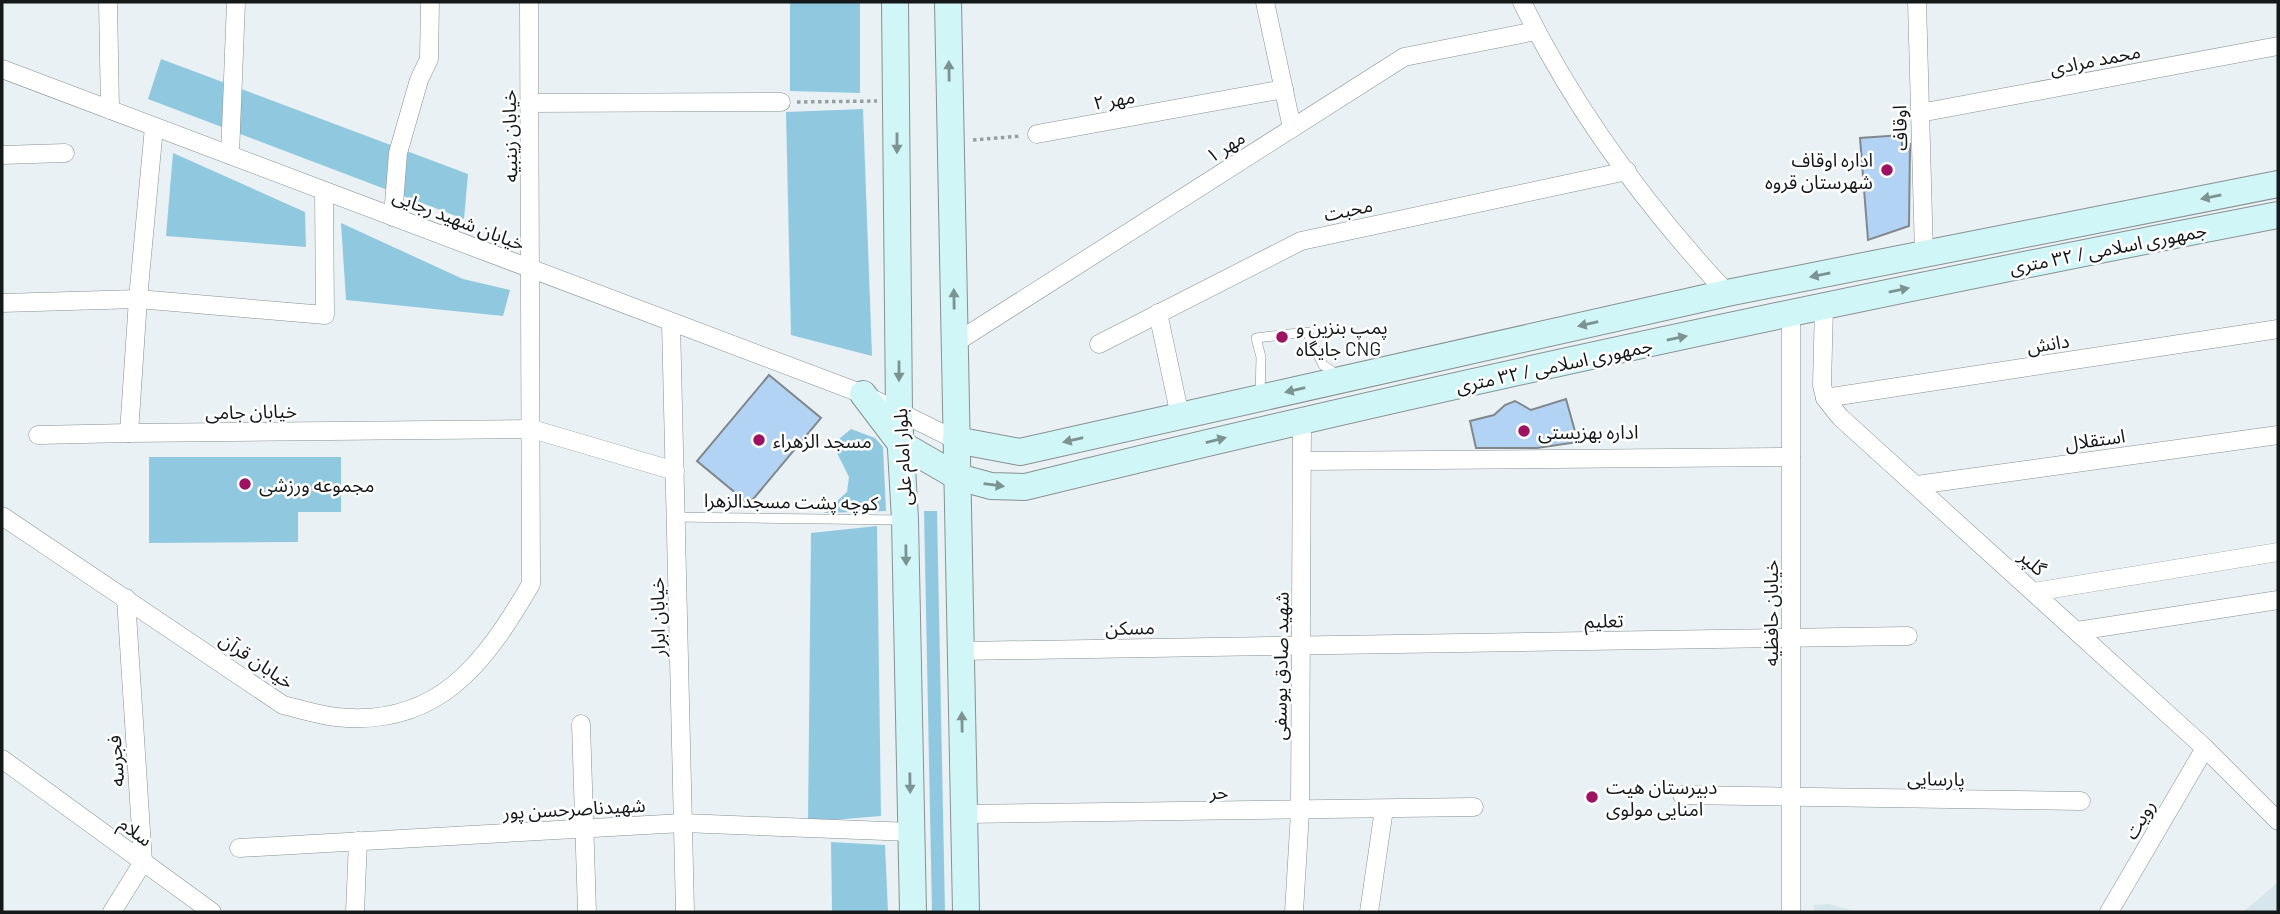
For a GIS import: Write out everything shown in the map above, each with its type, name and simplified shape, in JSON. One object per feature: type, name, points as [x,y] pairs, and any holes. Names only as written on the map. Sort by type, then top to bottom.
[{"type":"street","points":[[108,2],[110,110]]},
{"type":"street","points":[[230,155],[236,2]]},
{"type":"street","points":[[394,217],[398,153],[419,80],[429,59],[430,2]]},
{"type":"street","name":"خیابان زینبیه","points":[[528,2],[532,269]]},
{"type":"street","name":"بلوار امام علی","points":[[895,2],[899,414],[905,520],[913,912]]},
{"type":"street","points":[[948,2],[966,912]]},
{"type":"street","points":[[1265,2],[1292,128]]},
{"type":"street","points":[[1522,2],[1550,58],[1610,151],[1727,293]]},
{"type":"street","name":"اوقاف","points":[[1917,2],[1924,254]]},
{"type":"street","name":"مهر ۱","points":[[955,343],[1404,57],[1536,31]]},
{"type":"street","name":"محمد مرادی","points":[[1920,113],[2278,46]]},
{"type":"street","name":"خیابان شهید رجایی","points":[[2,69],[863,394],[956,440]]},
{"type":"street","name":"مهر ۲","points":[[1037,134],[1284,89]]},
{"type":"street","points":[[530,103],[781,102]]},
{"type":"street","points":[[130,433],[138,299],[154,127]]},
{"type":"street","points":[[2,155],[65,153]]},
{"type":"street","name":"محبت","points":[[1098,344],[1301,241],[1627,171]]},
{"type":"street","name":"جمهوری اسلامی / ۳۲ متری","points":[[956,440],[1020,452],[1727,293],[2278,184]]},
{"type":"street","points":[[2,303],[138,299],[325,315],[324,191]]},
{"type":"street","name":"جمهوری اسلامی / ۳۲ متری","points":[[863,394],[901,444],[958,477],[991,486],[1025,487],[1302,419],[1978,273],[2278,215]]},
{"type":"street","points":[[1972,244],[1978,273]]},
{"type":"street","name":"خیابان قرآن","points":[[2,516],[283,705],[335,717],[380,717],[430,702],[478,665],[504,631],[531,584],[532,269]]},
{"type":"street","points":[[1824,307],[1822,385],[1825,398]]},
{"type":"street","points":[[1158,313],[1180,416]]},
{"type":"street","name":"خیابان حافظیه","points":[[1791,314],[1791,912]]},
{"type":"street","name":"خیابان ابرار","points":[[671,322],[685,912]]},
{"type":"street","name":"دانش","points":[[1825,398],[2278,330]]},
{"type":"street","name":"گلپر","points":[[1825,398],[1840,417],[2275,814]]},
{"type":"street","name":"شهید صادق یوسفی","points":[[1294,912],[1300,811],[1304,461],[1302,419]]},
{"type":"street","name":"خیابان جامی","points":[[38,435],[532,429],[675,471]]},
{"type":"street","name":"استقلال","points":[[1917,485],[2278,435]]},
{"type":"street","points":[[1304,461],[1791,457]]},
{"type":"street","points":[[2034,592],[2278,552]]},
{"type":"street","name":"فجرسه","points":[[125,598],[143,862]]},
{"type":"street","points":[[2077,631],[2278,600]]},
{"type":"street","name":"تعلیم","points":[[1301,645],[1908,636]]},
{"type":"street","name":"مسکن","points":[[961,651],[1301,645]]},
{"type":"street","points":[[581,723],[582,828],[587,912]]},
{"type":"street","name":"رویت","points":[[2109,912],[2205,748]]},
{"type":"street","name":"سلام","points":[[2,759],[212,912]]},
{"type":"street","name":"پارسایی","points":[[1682,795],[2081,801]]},
{"type":"street","name":"حر","points":[[964,814],[1474,807]]},
{"type":"street","points":[[1369,912],[1384,809]]},
{"type":"street","name":"شهیدناصرحسن پور","points":[[239,848],[683,823],[911,832]]},
{"type":"street","points":[[355,912],[358,841]]},
{"type":"street","points":[[112,912],[143,862]]},
{"type":"lane","points":[[1259,398],[1261,357],[1256,338],[1307,332],[1323,365],[1343,379]]},
{"type":"lane","name":"کوچه پشت مسجدالزهرا","points":[[676,517],[905,520]]},
{"type":"path","points":[[781,102],[897,101]]},
{"type":"path","points":[[950,142],[1037,134]]},
{"type":"shaded area","points":[[790,2],[860,2],[860,93],[790,91]]},
{"type":"shaded area","points":[[161,59],[468,174],[464,219],[148,99]]},
{"type":"shaded area","points":[[863,109],[872,356],[791,335],[786,112]]},
{"type":"shaded area","points":[[173,153],[305,212],[306,247],[166,236]]},
{"type":"shaded area","points":[[341,223],[463,279],[510,290],[503,316],[346,300]]},
{"type":"shaded area","points":[[851,429],[875,438],[883,447],[886,511],[824,513],[847,492],[849,477],[836,451],[839,439]]},
{"type":"shaded area","name":"مجموعه ورزشی","points":[[149,457],[341,457],[341,512],[298,512],[298,542],[149,543]]},
{"type":"shaded area","points":[[924,511],[937,511],[945,912],[932,912]]},
{"type":"shaded area","points":[[877,526],[881,816],[808,822],[811,533]]},
{"type":"shaded area","points":[[831,842],[885,845],[888,912],[832,912]]},
{"type":"shaded area","points":[[2278,882],[2278,912],[2243,912],[2268,891]]},
{"type":"shaded area","points":[[1829,904],[1857,912],[1814,912],[1814,905]]},
{"type":"building","name":"اداره اوقاف شهرستان قروه","points":[[1902,135],[1902,145],[1910,144],[1909,226],[1868,240],[1860,138]]},
{"type":"building","name":"مسجد الزهراء","points":[[769,375],[821,418],[749,504],[697,461]]},
{"type":"building","name":"اداره بهزیستی","points":[[1566,399],[1578,442],[1537,448],[1476,448],[1470,421],[1494,415],[1505,405],[1515,401],[1531,410]]},
{"type":"place","name":"اداره اوقاف شهرستان قروه","points":[[1887,170]]},
{"type":"place","name":"پمپ بنزین و جایگاه CNG","points":[[1282,337]]},
{"type":"place","name":"اداره بهزیستی","points":[[1524,431]]},
{"type":"place","name":"مسجد الزهراء","points":[[759,440]]},
{"type":"place","name":"مجموعه ورزشی","points":[[245,484]]},
{"type":"place","name":"دبیرستان هیت امنایی مولوی","points":[[1592,797]]}]
